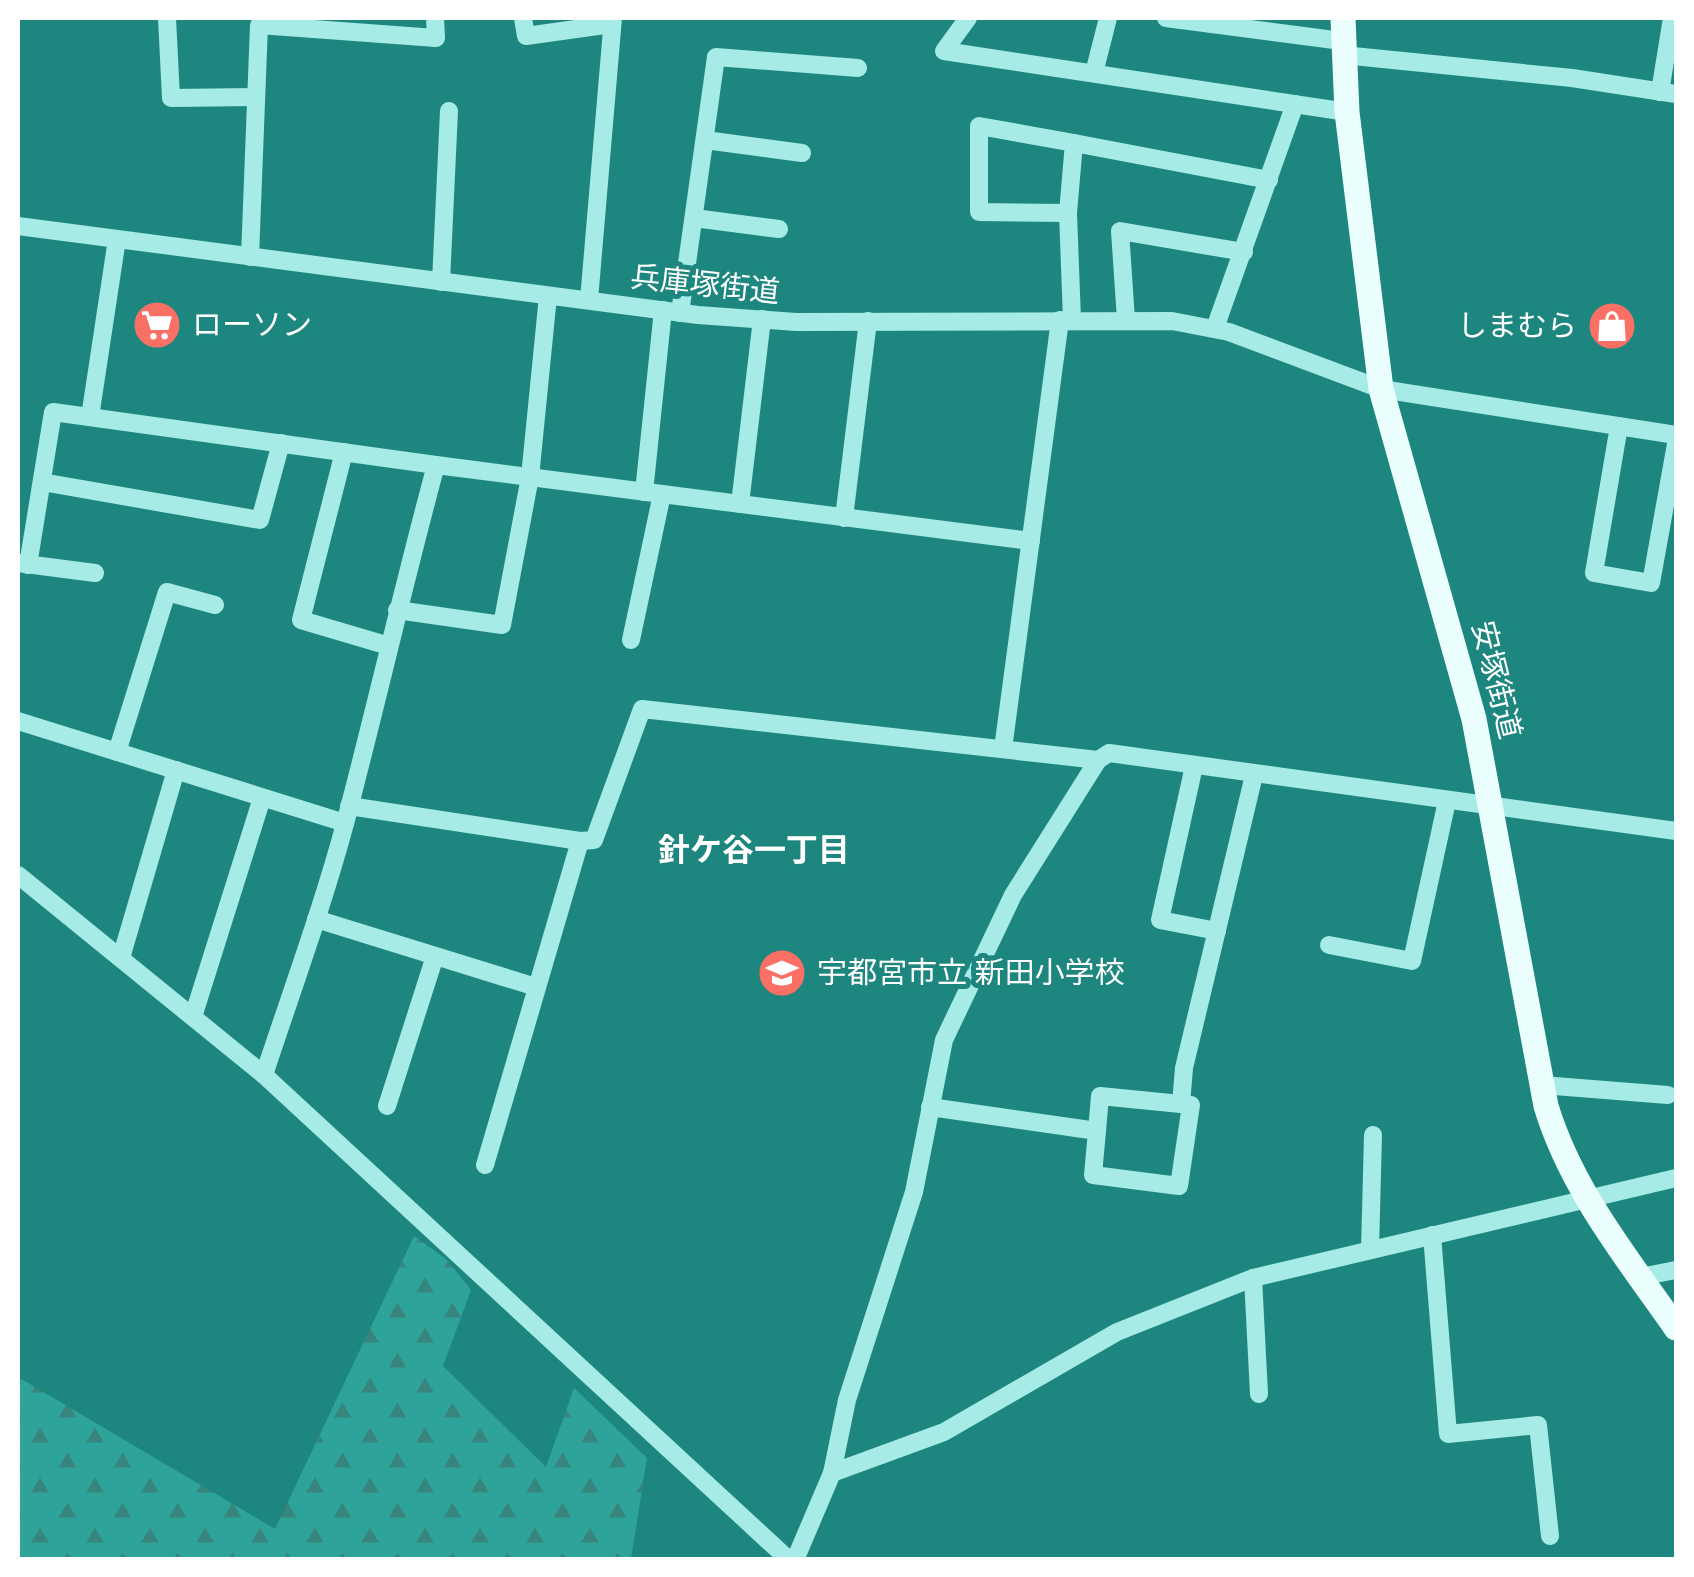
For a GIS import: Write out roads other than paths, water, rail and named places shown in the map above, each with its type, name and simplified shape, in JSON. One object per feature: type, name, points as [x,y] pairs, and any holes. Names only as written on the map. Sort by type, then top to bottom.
[{"type":"main road","name":"安塚街道","points":[[1343,38],[1347,112],[1381,389],[1460,666],[1492,808],[1542,1086],[1556,1140],[1587,1198],[1676,1328]]},
{"type":"street","points":[[166,18],[171,98],[256,98]]},
{"type":"street","points":[[250,257],[259,21],[338,24],[436,38],[435,18]]},
{"type":"street","points":[[523,18],[526,36],[612,21],[589,300]]},
{"type":"street","points":[[968,18],[944,51],[1347,112]]},
{"type":"street","points":[[1094,74],[1108,18]]},
{"type":"street","points":[[1166,18],[1343,38],[1668,93],[1672,18]]},
{"type":"street","points":[[631,640],[653,493],[672,312],[694,218],[716,57],[858,68]]},
{"type":"street","points":[[1215,328],[1295,104]]},
{"type":"street","points":[[441,282],[449,111]]},
{"type":"street","points":[[1068,213],[980,212],[979,126],[1269,180]]},
{"type":"street","points":[[705,140],[802,153]]},
{"type":"street","points":[[1002,749],[1066,320],[1074,143]]},
{"type":"street","points":[[694,218],[779,229]]},
{"type":"street","name":"兵庫塚街道","points":[[18,226],[672,312],[762,320],[1172,321],[1215,328],[1381,389],[1676,434]]},
{"type":"street","points":[[1126,320],[1120,231],[1244,252]]},
{"type":"street","points":[[90,417],[117,239]]},
{"type":"street","points":[[397,610],[502,625],[530,476],[548,296]]},
{"type":"street","points":[[740,504],[762,320]]},
{"type":"street","points":[[844,518],[868,322]]},
{"type":"street","points":[[95,573],[23,564],[53,412],[1031,542]]},
{"type":"street","points":[[1620,426],[1594,573],[1651,583],[1676,444]]},
{"type":"street","points":[[42,482],[260,520],[281,444]]},
{"type":"street","points":[[344,452],[301,620],[389,646]]},
{"type":"street","points":[[264,1075],[347,815],[436,465]]},
{"type":"street","points":[[117,752],[167,592],[215,605]]},
{"type":"street","points":[[18,721],[262,798],[347,815],[580,842],[594,840],[642,709],[1098,760]]},
{"type":"street","points":[[18,875],[264,1075],[792,1560],[832,1473],[847,1400],[914,1192],[944,1040],[1005,911],[1098,760],[1109,753],[1676,831]]},
{"type":"street","points":[[1194,766],[1160,920],[1217,931]]},
{"type":"street","points":[[121,958],[176,770]]},
{"type":"street","points":[[1181,1104],[1184,1068],[1254,775]]},
{"type":"street","points":[[193,1017],[262,798]]},
{"type":"street","points":[[1329,945],[1412,961],[1447,801]]},
{"type":"street","points":[[484,1165],[580,842]]},
{"type":"street","points":[[316,919],[536,987]]},
{"type":"street","points":[[387,1106],[435,956]]},
{"type":"street","points":[[1542,1086],[1668,1095]]},
{"type":"street","points":[[1100,1096],[1190,1106],[1179,1186],[1093,1175],[1097,1131],[1100,1096]]},
{"type":"street","points":[[930,1108],[1097,1131]]},
{"type":"street","points":[[1370,1250],[1373,1135]]},
{"type":"street","points":[[832,1473],[944,1432],[1117,1332],[1253,1278],[1676,1178]]},
{"type":"street","points":[[1432,1235],[1448,1434],[1538,1425],[1550,1536]]},
{"type":"street","points":[[1640,1277],[1676,1270]]},
{"type":"street","points":[[1253,1278],[1258,1394]]},
{"type":"place","name":"ローソン","points":[[157,325]]},
{"type":"place","name":"しまむら","points":[[1612,326]]},
{"type":"place","name":"宇都宮市立 新田小学校","points":[[782,973]]},
{"type":"district","name":"針ケ谷一丁目","points":[[754,851]]}]
